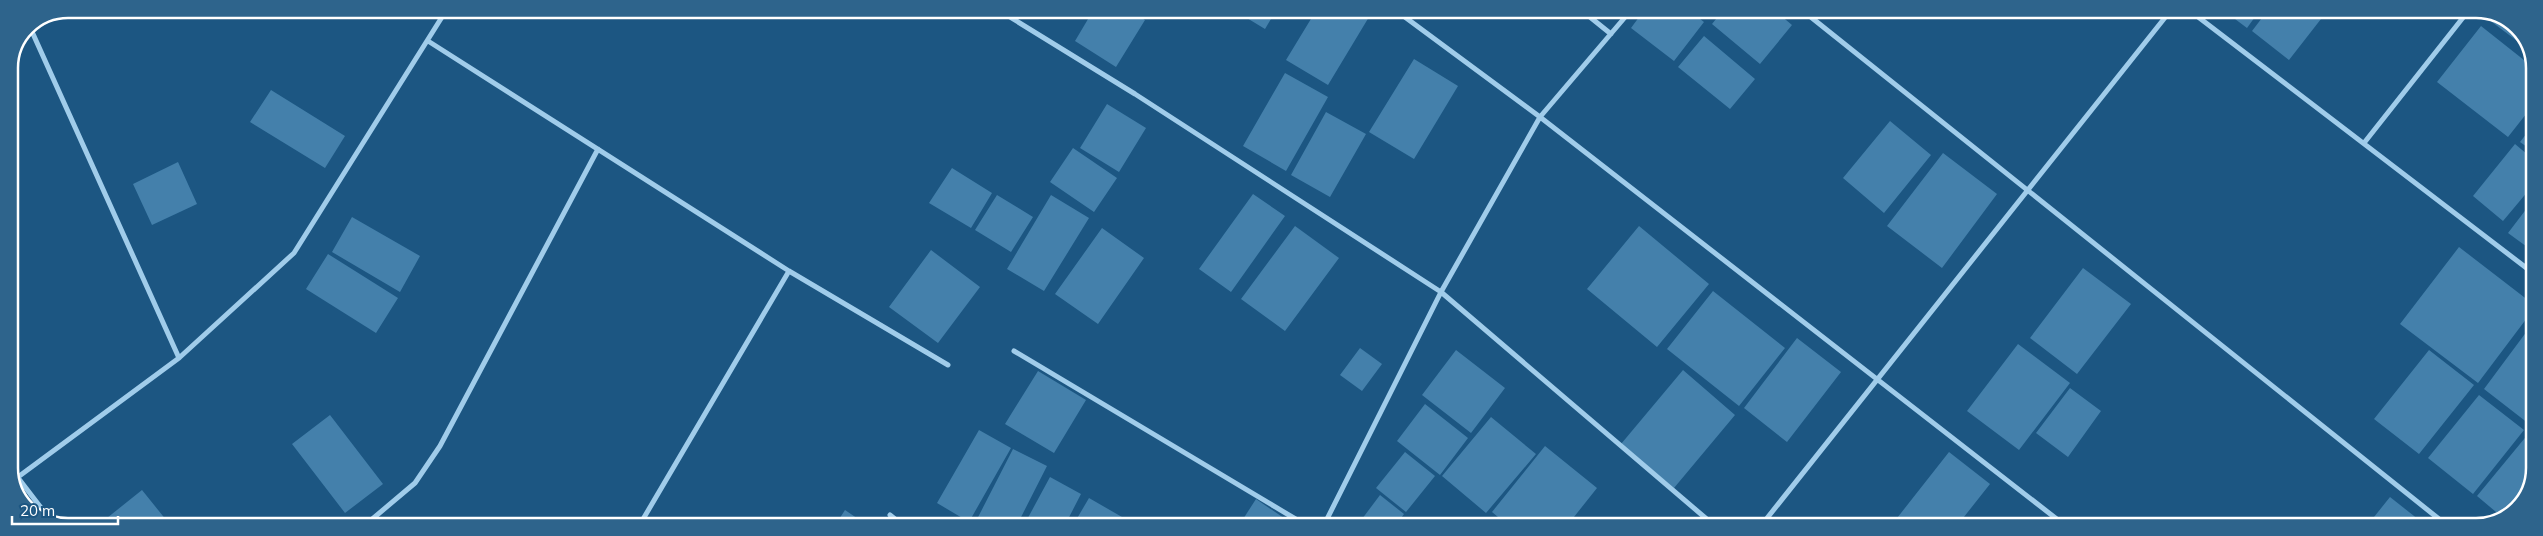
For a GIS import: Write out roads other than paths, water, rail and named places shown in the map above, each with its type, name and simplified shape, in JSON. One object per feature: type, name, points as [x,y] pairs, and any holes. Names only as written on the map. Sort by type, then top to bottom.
[{"type":"street","points":[[45,513],[18,477],[179,358],[294,253],[442,18]]},
{"type":"street","points":[[1012,18],[1135,94],[1441,292],[1705,518]]},
{"type":"street","points":[[1406,18],[1540,117],[2054,518]]},
{"type":"street","points":[[1591,18],[1611,34]]},
{"type":"street","points":[[1328,518],[1441,292],[1540,117],[1625,18]]},
{"type":"street","points":[[1812,18],[2438,518]]},
{"type":"street","points":[[1767,518],[1875,379],[2029,190],[2165,18]]},
{"type":"street","points":[[2200,18],[2526,267]]},
{"type":"street","points":[[2364,143],[2463,18]]},
{"type":"street","points":[[31,33],[179,358]]},
{"type":"street","points":[[428,41],[789,271],[948,365]]},
{"type":"street","points":[[373,518],[415,483],[440,446],[598,149]]},
{"type":"street","points":[[644,518],[789,271]]},
{"type":"street","points":[[1014,351],[1294,518]]},
{"type":"street","points":[[890,515],[894,518]]}]
